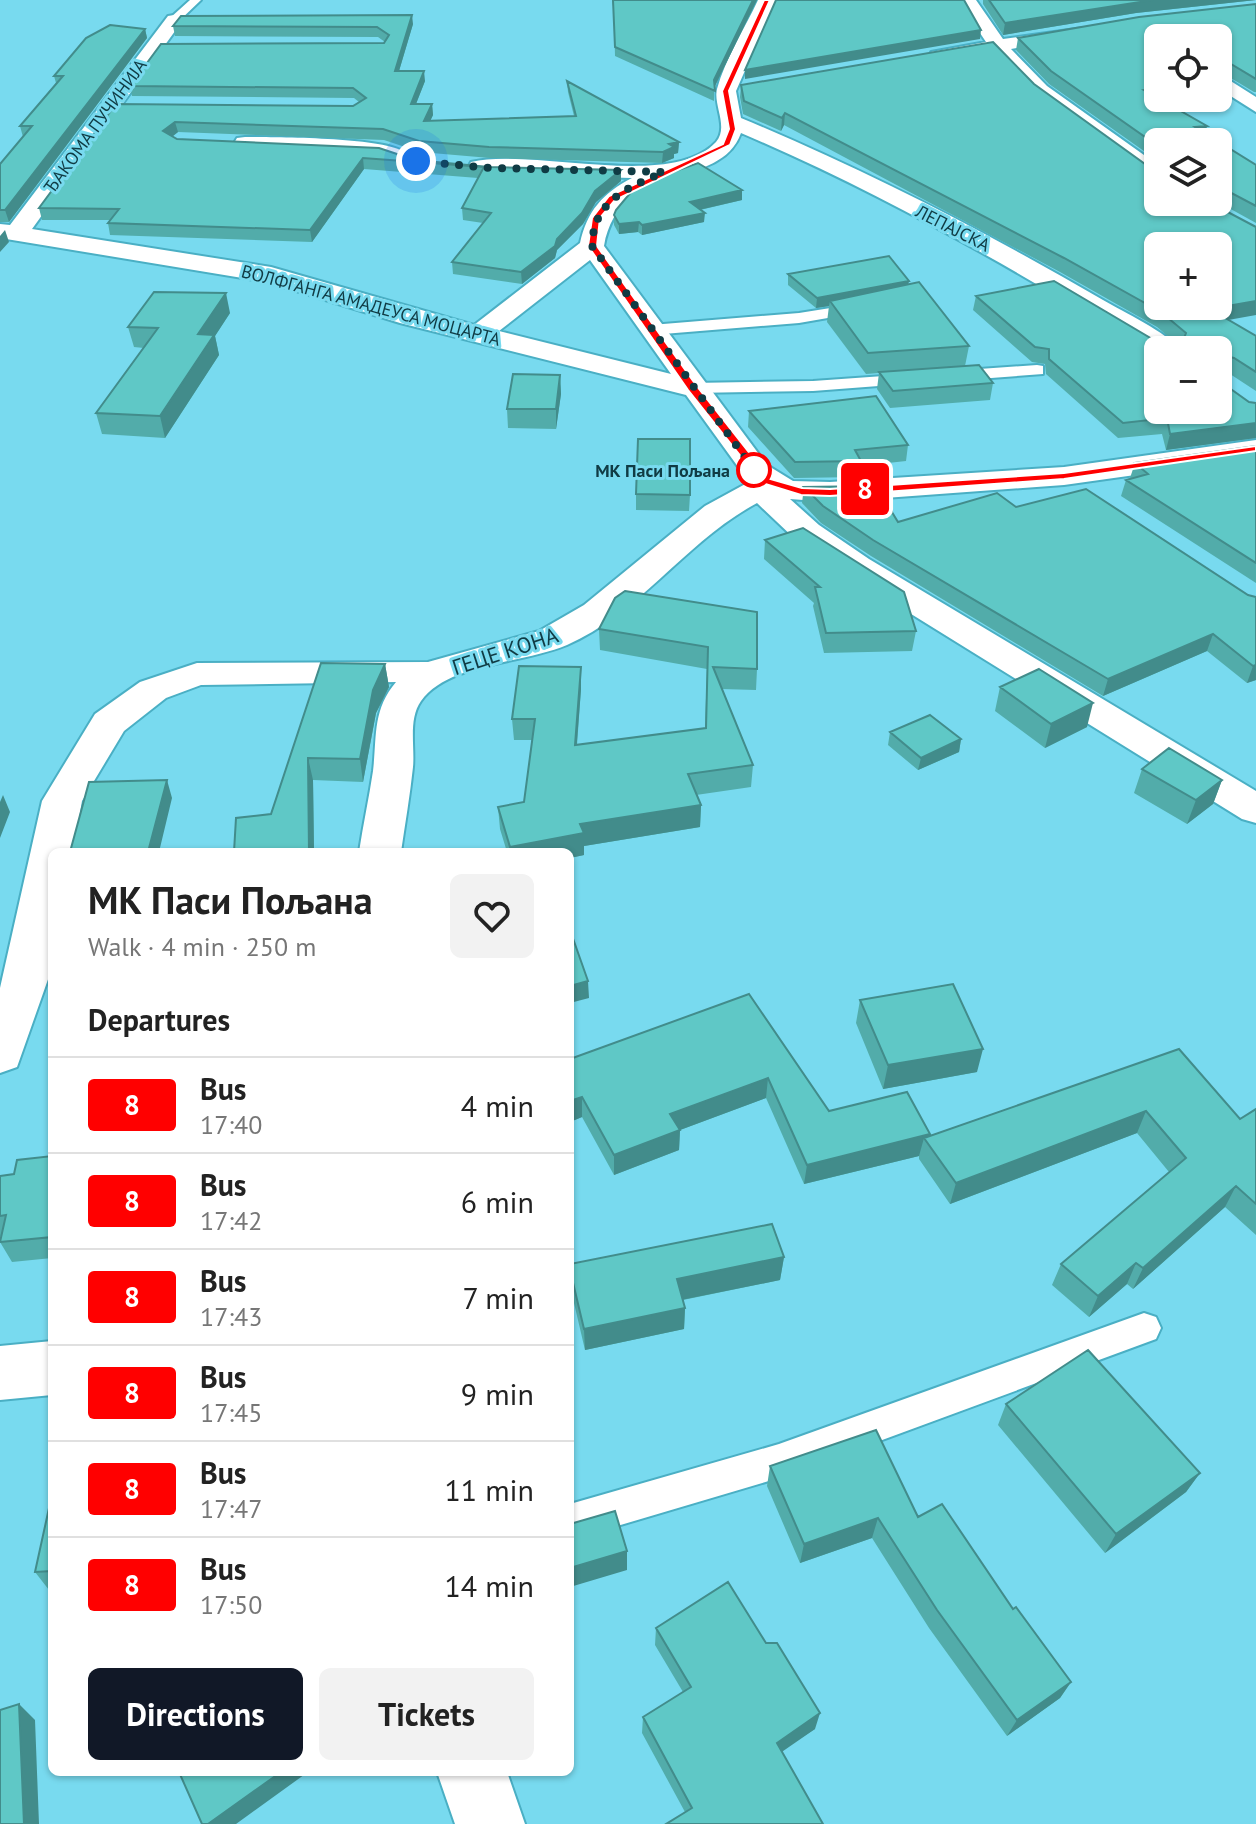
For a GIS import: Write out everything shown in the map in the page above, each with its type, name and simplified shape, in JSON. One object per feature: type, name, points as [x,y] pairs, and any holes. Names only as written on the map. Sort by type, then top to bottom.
[{"type":"street","points":[[767,0],[726,91],[732,122],[726,145],[715,153],[633,186],[603,207],[593,231],[592,246],[766,487],[807,532],[882,582],[1256,809]]},
{"type":"street","points":[[967,0],[998,46],[1040,90],[1144,165]]},
{"type":"street","name":"ЂАКОМА ПУЧИНИЈА","points":[[8,232],[111,105],[174,20]]},
{"type":"street","points":[[922,59],[1090,30]]},
{"type":"street","points":[[155,45],[187,45]]},
{"type":"street","points":[[726,91],[756,86]]},
{"type":"street","points":[[1232,89],[1256,106]]},
{"type":"street","points":[[111,105],[141,105]]},
{"type":"street","name":"ЛЕПАЈСКА","points":[[732,122],[802,150],[993,248],[1144,337]]},
{"type":"street","points":[[223,143],[384,150],[416,161]]},
{"type":"street","points":[[461,165],[664,172]]},
{"type":"street","name":"ВОЛФГАНГА АМАДЕУСА МОЦАРТА","points":[[8,232],[271,275],[479,334],[692,388]]},
{"type":"street","points":[[479,334],[592,246]]},
{"type":"street","points":[[766,487],[815,493],[1064,476],[1256,449]]},
{"type":"street","points":[[1064,476],[1102,501]]},
{"type":"street","name":"ГЕЦЕ КОНА","points":[[380,848],[398,708],[408,692],[434,674],[513,652],[570,630],[619,595],[676,544],[740,498],[766,487]]},
{"type":"street","points":[[53,848],[62,801],[109,723],[153,690],[197,674],[414,671],[434,674]]},
{"type":"street","points":[[0,1054],[28,974],[48,872]]},
{"type":"street","points":[[0,1373],[48,1368]]},
{"type":"street","points":[[473,1776],[490,1824]]},
{"type":"lane","points":[[174,20],[196,0]]},
{"type":"lane","points":[[651,330],[799,318],[879,305]]},
{"type":"lane","points":[[692,388],[813,386],[1037,370]]},
{"type":"lane","points":[[574,1521],[779,1461],[1144,1328]]},
{"type":"building","points":[[613,0],[753,0],[714,80],[715,91],[615,47]]},
{"type":"building","points":[[776,0],[964,0],[981,30],[745,70]]},
{"type":"building","points":[[989,0],[1153,0],[1005,23]]},
{"type":"building","points":[[1256,4],[1256,79],[1232,65],[1232,24],[1144,24],[1144,112],[1182,112],[1207,126],[1144,128],[1144,136],[1051,71],[1018,38],[1139,17]]},
{"type":"building","points":[[412,15],[395,71],[424,71],[411,104],[432,104],[424,121],[576,116],[567,81],[679,142],[669,144],[674,147],[663,152],[489,147],[419,141],[383,129],[175,122],[163,131],[177,139],[379,148],[415,160],[489,167],[621,170],[595,191],[582,213],[557,239],[555,246],[521,272],[452,262],[491,213],[462,208],[484,167],[363,158],[310,230],[108,223],[119,209],[39,208],[116,104],[353,106],[366,98],[353,88],[130,86],[161,44],[384,43],[389,35],[377,27],[173,26],[181,16]]},
{"type":"building","points":[[110,25],[145,29],[5,210],[0,210],[0,164],[32,126],[20,126],[63,76],[54,76],[86,38]]},
{"type":"building","points":[[993,42],[1034,84],[1144,163],[1144,216],[1232,214],[1256,227],[1256,301],[1232,305],[1232,232],[1144,232],[1144,303],[785,113],[782,118],[744,101],[741,85]]},
{"type":"building","points":[[1232,150],[1256,165],[1256,206],[1232,193]]},
{"type":"building","points":[[698,163],[742,190],[690,202],[705,213],[642,225],[639,222],[619,224],[614,215],[631,192],[650,180]]},
{"type":"building","points":[[889,256],[909,281],[817,298],[788,274]]},
{"type":"building","points":[[1054,281],[1147,336],[1144,336],[1144,421],[1123,423],[1049,359],[1049,349],[1035,347],[976,296]]},
{"type":"building","points":[[919,282],[969,346],[868,353],[830,301]]},
{"type":"building","points":[[154,292],[226,293],[198,334],[214,335],[160,416],[96,413],[158,328],[128,327]]},
{"type":"building","points":[[1171,320],[1229,320],[1256,336],[1256,372],[1232,358],[1232,336],[1185,336],[1186,333]]},
{"type":"building","points":[[979,365],[993,383],[893,391],[879,372]]},
{"type":"building","points":[[513,374],[560,375],[556,409],[507,409]]},
{"type":"building","points":[[1232,390],[1249,402],[1256,403],[1256,423],[1170,434],[1168,424],[1232,424]]},
{"type":"building","points":[[876,396],[908,445],[855,450],[861,461],[795,462],[749,411]]},
{"type":"building","points":[[638,439],[690,439],[690,495],[636,494]]},
{"type":"building","points":[[1256,446],[1256,563],[1126,480],[1148,474],[1135,463]]},
{"type":"building","points":[[876,486],[898,522],[997,493],[1016,507],[1086,489],[1248,595],[1256,597],[1256,665],[1253,666],[1213,634],[1108,679],[873,540],[823,506],[804,487]]},
{"type":"building","points":[[803,528],[904,592],[916,631],[826,633],[815,587],[820,587],[765,540]]},
{"type":"building","points":[[625,591],[757,612],[757,669],[713,667],[753,765],[688,774],[701,805],[580,824],[584,833],[510,847],[498,807],[524,802],[535,719],[512,719],[519,666],[581,667],[575,745],[706,728],[708,647],[599,629],[615,598]]},
{"type":"building","points":[[321,663],[385,664],[373,690],[360,759],[308,758],[309,848],[234,848],[236,818],[271,814]]},
{"type":"building","points":[[1039,669],[1093,703],[1051,724],[1000,687]]},
{"type":"building","points":[[930,715],[961,739],[921,758],[890,732]]},
{"type":"building","points":[[1169,748],[1222,780],[1196,800],[1142,769]]},
{"type":"building","points":[[167,780],[149,848],[71,848],[89,782]]},
{"type":"building","points":[[574,941],[588,981],[574,985]]},
{"type":"building","points":[[953,984],[983,1049],[888,1065],[860,1000]]},
{"type":"building","points":[[749,994],[829,1111],[907,1092],[930,1134],[807,1165],[768,1078],[670,1114],[680,1130],[614,1155],[582,1097],[574,1100],[574,1058]]},
{"type":"building","points":[[1179,1049],[1240,1119],[1256,1109],[1256,1204],[1236,1186],[1143,1268],[1136,1263],[1098,1296],[1061,1264],[1186,1158],[1146,1111],[956,1183],[924,1138]]},
{"type":"building","points":[[48,1156],[48,1237],[0,1242],[6,1215],[0,1216],[0,1176],[14,1174],[17,1160]]},
{"type":"building","points":[[772,1224],[784,1257],[677,1279],[685,1308],[584,1329],[574,1287],[574,1263]]},
{"type":"building","points":[[1088,1350],[1200,1473],[1116,1534],[1006,1404]]},
{"type":"building","points":[[876,1430],[918,1517],[942,1504],[1013,1609],[1016,1607],[1071,1682],[1017,1720],[937,1610],[878,1518],[804,1544],[770,1466]]},
{"type":"building","points":[[615,1511],[627,1551],[574,1567],[574,1523]]},
{"type":"building","points":[[48,1513],[48,1571],[35,1572]]},
{"type":"building","points":[[728,1582],[766,1643],[777,1643],[820,1713],[777,1743],[823,1824],[666,1824],[692,1808],[643,1717],[691,1687],[656,1628]]},
{"type":"building","points":[[19,1704],[24,1824],[0,1824],[0,1710]]},
{"type":"building","points":[[181,1776],[275,1776],[208,1824],[202,1824]]},
{"type":"bus line","name":"8","points":[[767,0],[726,91],[732,129],[726,145],[715,153],[664,172],[612,198],[596,218],[592,246],[692,388],[756,472],[772,485],[815,493],[1064,476],[1256,449]]},
{"type":"place","name":"МК Паси Пољана","points":[[754,470]]},
{"type":"route","points":[[416,161],[490,168],[664,172],[612,198],[603,207],[596,218],[592,246],[692,388],[756,472],[754,470]]}]
